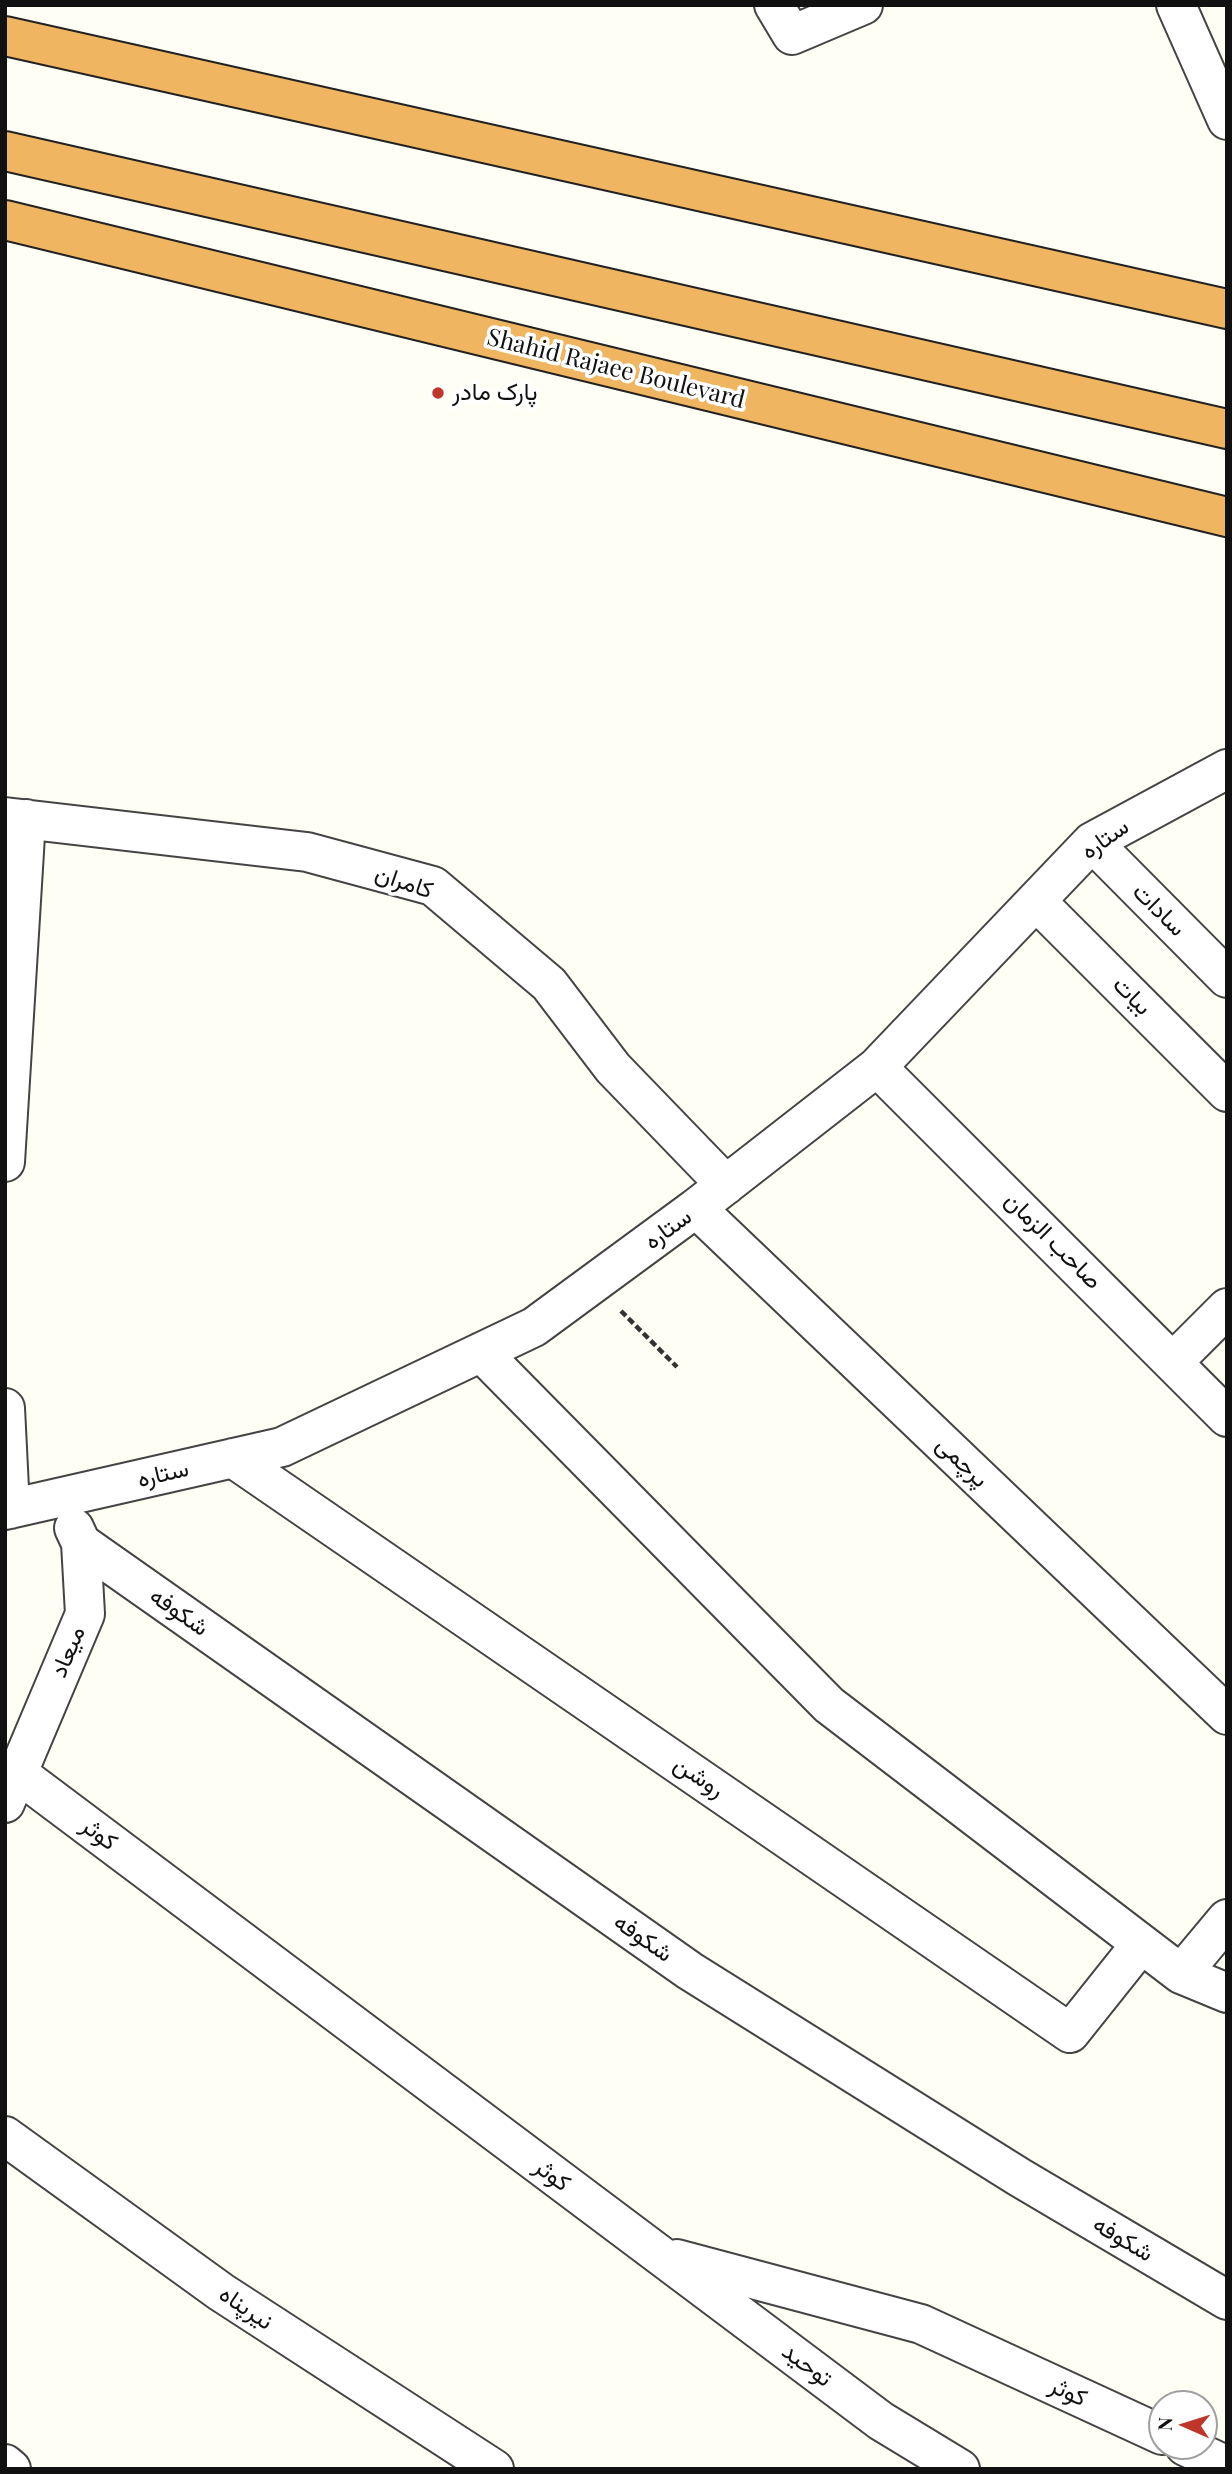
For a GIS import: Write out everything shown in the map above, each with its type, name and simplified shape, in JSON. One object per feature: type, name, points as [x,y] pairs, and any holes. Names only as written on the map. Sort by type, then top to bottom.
[{"type":"highway","points":[[5,36],[1227,309]]},
{"type":"highway","points":[[5,151],[1227,429]]},
{"type":"highway","name":"Shahid Rajaee Boulevard","points":[[5,220],[1227,517]]},
{"type":"street","points":[[783,20],[863,5]]},
{"type":"street","points":[[1176,5],[1227,120]]},
{"type":"street","name":"ستاره","points":[[8,1509],[282,1447],[534,1326],[711,1197],[877,1067],[1092,842],[1227,769]]},
{"type":"street","points":[[5,1162],[15,818]]},
{"type":"street","name":"کامران","points":[[15,818],[307,852],[432,886],[549,984],[711,1197]]},
{"type":"street","name":"سادات","points":[[1092,842],[1227,978]]},
{"type":"street","name":"بیات","points":[[1036,901],[1227,1092]]},
{"type":"street","name":"صاحب الزمان","points":[[877,1067],[1227,1417]]},
{"type":"street","name":"پرچمی","points":[[711,1197],[1227,1715]]},
{"type":"street","points":[[1173,1362],[1227,1308]]},
{"type":"street","points":[[481,1352],[829,1705],[1181,1974],[1227,1993]]},
{"type":"street","points":[[5,1408],[8,1509]]},
{"type":"street","name":"روشن","points":[[233,1458],[1070,2033],[1142,1944]]},
{"type":"street","name":"میعاد","points":[[11,1787],[85,1614],[81,1543],[61,1497]]},
{"type":"street","name":"شکوفه","points":[[81,1543],[690,1971],[1019,2177],[1227,2300]]},
{"type":"street","name":"کوثر","points":[[11,1787],[658,2255],[921,2324],[1148,2429]]},
{"type":"street","points":[[1181,1974],[1227,1919]]},
{"type":"street","name":"نیرپناه","points":[[5,2136],[221,2292],[494,2469]]},
{"type":"street","name":"توحید","points":[[658,2255],[881,2421],[960,2469]]},
{"type":"street","points":[[5,2465],[12,2469]]},
{"type":"path","points":[[593,1284],[677,1367]]},
{"type":"place","name":"پارک مادر","points":[[438,393]]}]
